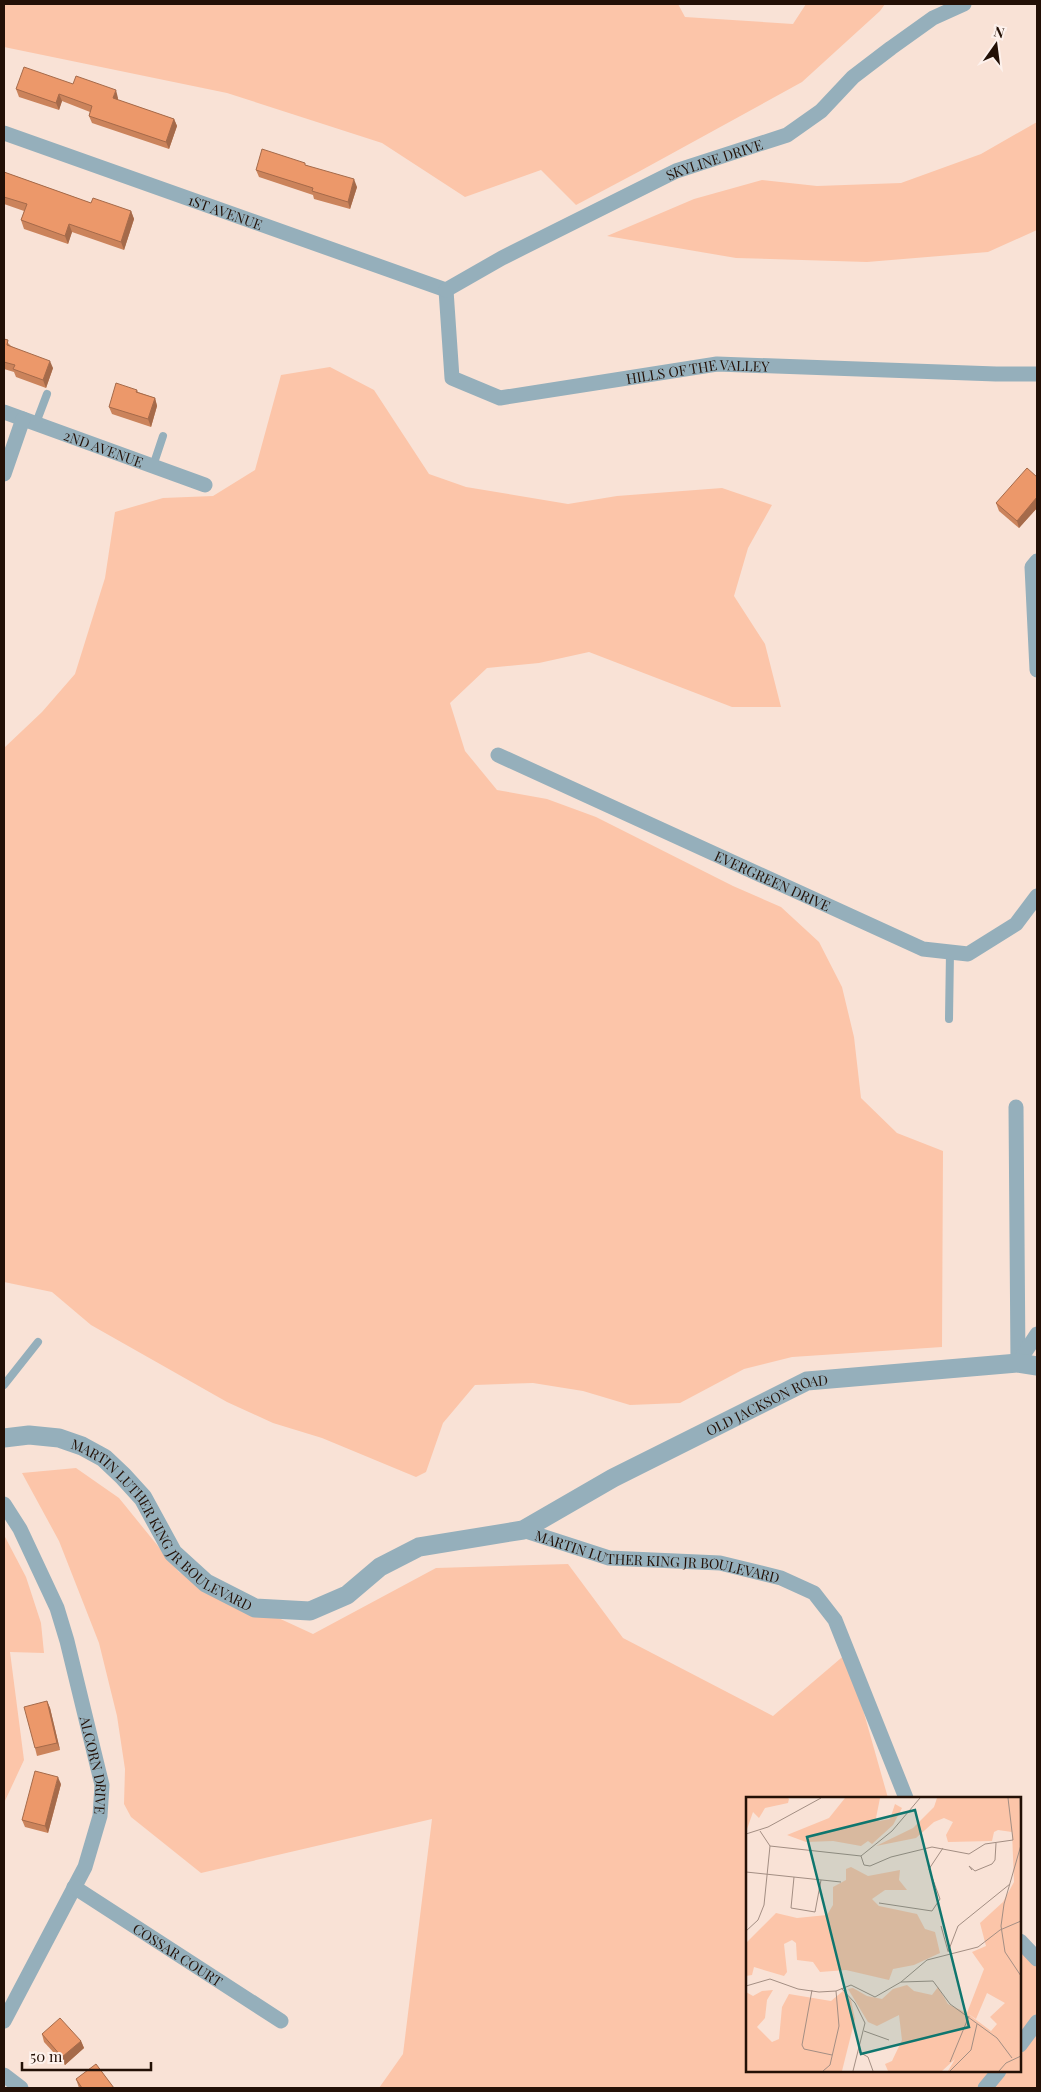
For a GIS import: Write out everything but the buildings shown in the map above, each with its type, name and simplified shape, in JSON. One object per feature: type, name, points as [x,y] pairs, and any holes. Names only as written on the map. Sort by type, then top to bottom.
[{"type":"street","name":"SKYLINE DRIVE","points":[[446,290],[502,258],[676,171],[787,135],[821,111],[853,77],[891,48],[933,18],[964,4]]},
{"type":"street","name":"1ST AVENUE","points":[[4,133],[446,290]]},
{"type":"street","name":"HILLS OF THE VALLEY","points":[[446,290],[452,378],[500,398],[717,364],[1037,374]]},
{"type":"street","name":"2ND AVENUE","points":[[4,412],[205,485]]},
{"type":"street","points":[[4,474],[29,421]]},
{"type":"street","points":[[1037,561],[1032,567],[1037,670]]},
{"type":"street","name":"EVERGREEN DRIVE","points":[[498,755],[923,949],[968,954],[1016,924],[1037,896]]},
{"type":"street","points":[[1016,1107],[1018,1363]]},
{"type":"street","points":[[1018,1363],[1037,1334]]},
{"type":"street","name":"OLD JACKSON ROAD","points":[[523,1530],[613,1478],[807,1381],[1018,1363],[1037,1366]]},
{"type":"street","name":"MARTIN LUTHER KING JR BOULEVARD","points":[[4,1438],[29,1436],[59,1438],[82,1446],[104,1458],[124,1476],[143,1498],[173,1553],[206,1583],[255,1608],[310,1611],[347,1595],[380,1566],[418,1547],[523,1530],[609,1558],[720,1562],[781,1578],[814,1594],[835,1620],[906,1797]]},
{"type":"street","name":"ALCORN DRIVE","points":[[4,1504],[20,1528],[57,1608],[67,1641],[102,1785],[100,1816],[95,1837],[84,1867],[4,2022]]},
{"type":"street","name":"COSSAR COURT","points":[[74,1887],[281,2021]]},
{"type":"street","points":[[1021,1942],[1037,1959]]},
{"type":"street","points":[[1021,2044],[1037,2022]]},
{"type":"street","points":[[986,2088],[998,2072]]},
{"type":"street","points":[[4,2075],[21,2088]]},
{"type":"lane","points":[[29,421],[47,394]]},
{"type":"lane","points":[[153,466],[163,436]]},
{"type":"lane","points":[[949,1019],[950,952]]},
{"type":"lane","points":[[4,1385],[38,1342]]},
{"type":"shaded area","points":[[4,4],[678,4],[685,17],[793,24],[806,4],[885,4],[880,11],[802,82],[576,205],[541,170],[465,197],[382,143],[227,93],[4,47]]},
{"type":"shaded area","points":[[1037,122],[1037,230],[988,252],[867,262],[736,258],[607,236],[694,199],[762,180],[817,186],[901,183],[981,154]]},
{"type":"shaded area","points":[[330,367],[374,390],[429,474],[466,487],[568,504],[617,496],[722,488],[772,505],[748,548],[734,596],[765,644],[781,707],[732,707],[589,652],[539,663],[487,668],[450,703],[465,751],[497,790],[547,799],[596,817],[733,886],[781,907],[819,942],[842,987],[854,1037],[861,1098],[897,1133],[943,1151],[942,1347],[792,1357],[744,1369],[680,1403],[630,1405],[583,1391],[533,1383],[475,1385],[443,1423],[426,1472],[416,1477],[322,1438],[273,1423],[227,1402],[91,1325],[52,1292],[4,1282],[4,748],[42,712],[75,674],[105,578],[115,512],[163,498],[213,496],[255,470],[281,375]]},
{"type":"shaded area","points":[[76,1468],[119,1498],[179,1572],[313,1634],[436,1568],[568,1564],[623,1638],[773,1716],[847,1653],[888,1797],[746,1797],[746,2072],[1021,2072],[1021,1935],[1037,1949],[1037,2088],[379,2088],[403,2054],[432,1819],[201,1873],[131,1817],[124,1804],[125,1769],[117,1716],[99,1643],[59,1541],[22,1473]]},
{"type":"shaded area","points":[[4,1535],[26,1577],[41,1623],[44,1653],[10,1652],[24,1760],[4,1803]]}]
